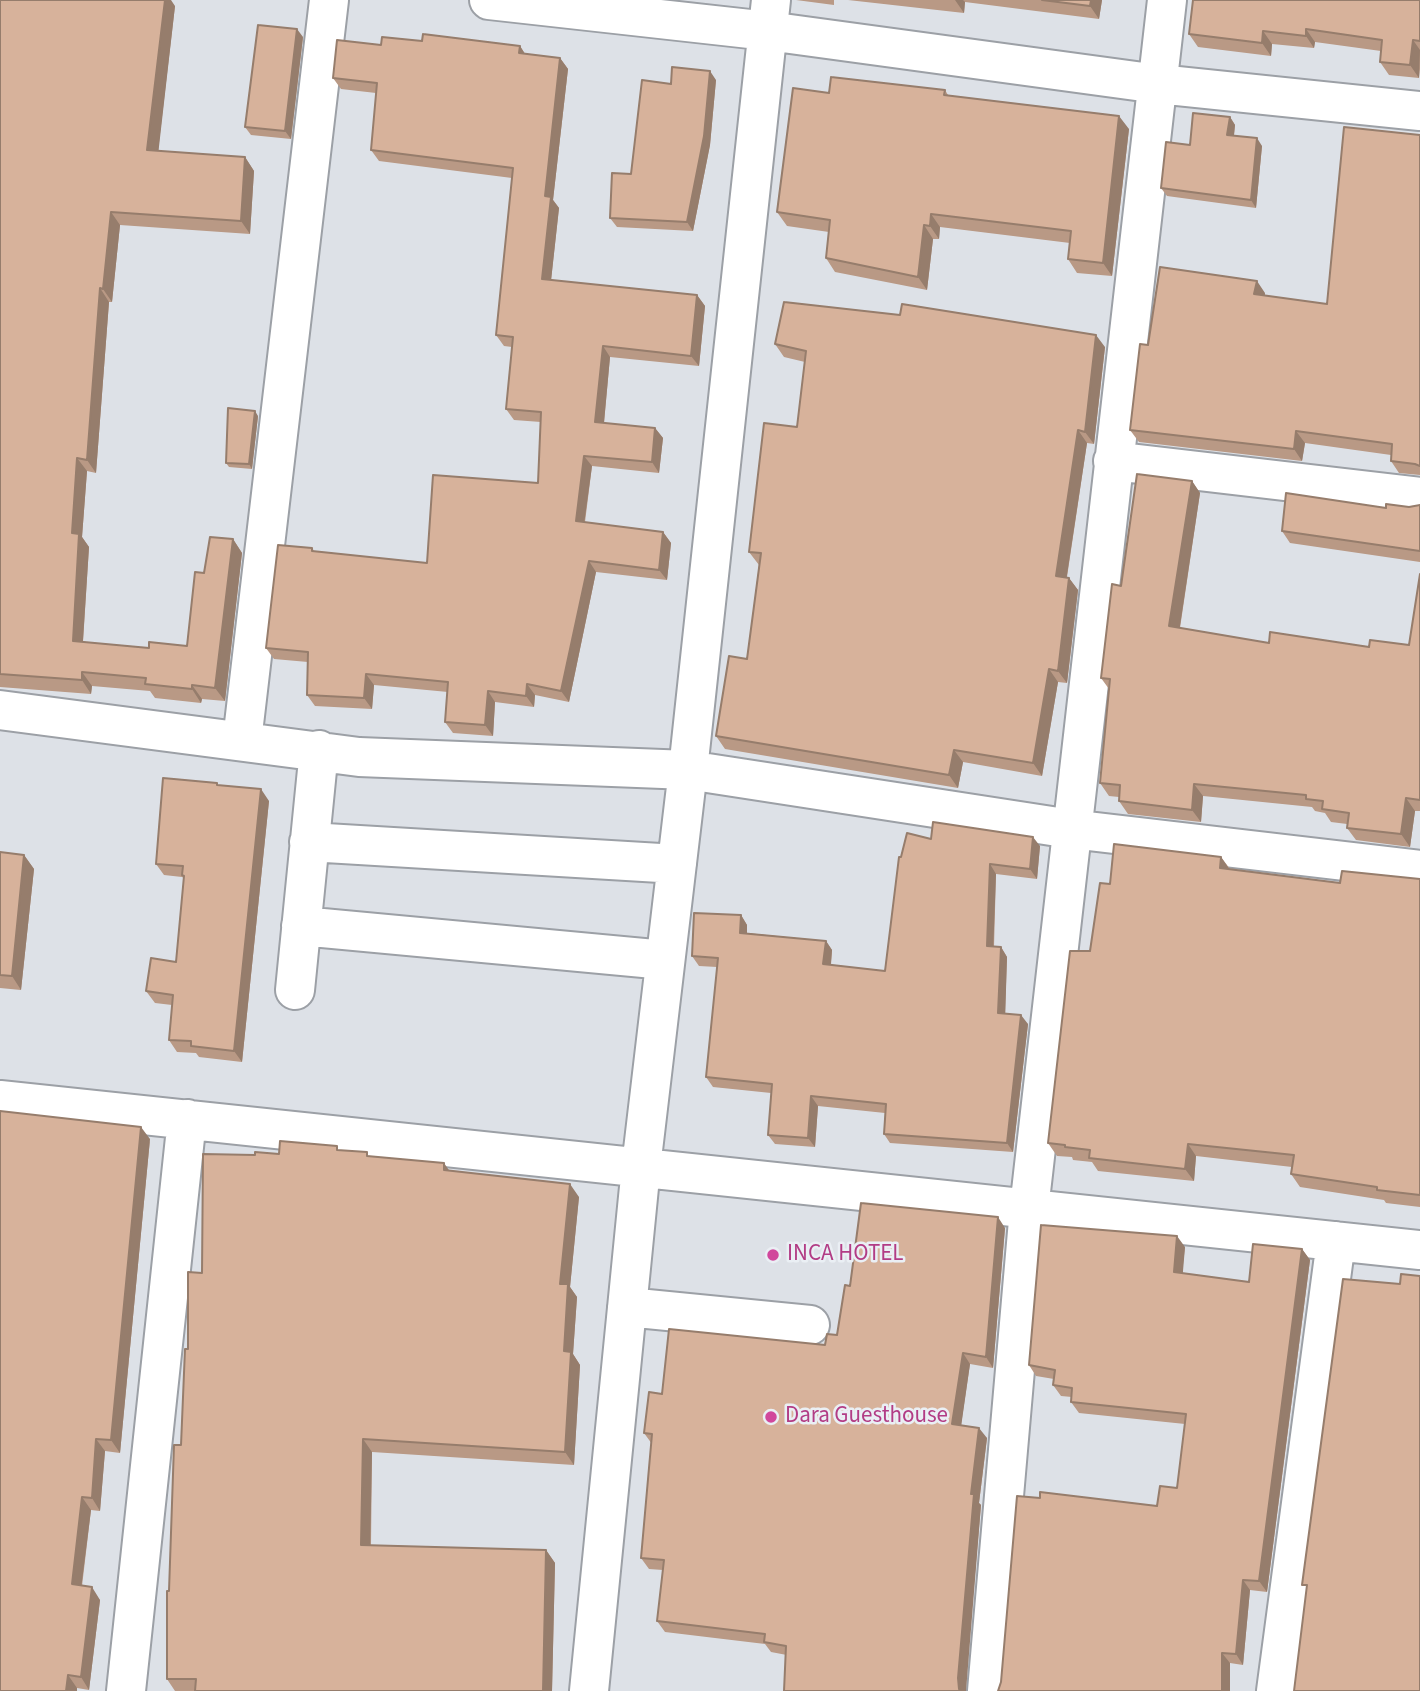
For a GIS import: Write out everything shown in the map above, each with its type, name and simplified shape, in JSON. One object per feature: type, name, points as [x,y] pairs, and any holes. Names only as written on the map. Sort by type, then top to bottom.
[{"type":"street","points":[[242,741],[329,0]]},
{"type":"street","points":[[489,0],[770,16],[1158,84],[1420,111]]},
{"type":"street","points":[[987,1691],[1029,1209],[1167,0]]},
{"type":"street","points":[[589,1691],[641,1167],[688,770],[770,16]]},
{"type":"street","points":[[1113,461],[1420,497]]},
{"type":"street","points":[[0,710],[359,757],[688,770],[1071,829],[1420,870]]},
{"type":"street","points":[[295,990],[319,750]]},
{"type":"street","points":[[310,842],[677,863]]},
{"type":"street","points":[[301,926],[665,960]]},
{"type":"street","points":[[0,1100],[1420,1250]]},
{"type":"street","points":[[125,1691],[187,1119]]},
{"type":"street","points":[[1276,1691],[1336,1241]]},
{"type":"street","points":[[627,1307],[810,1325]]},
{"type":"building","points":[[0,0],[165,0],[147,150],[245,157],[241,221],[111,212],[103,289],[100,288],[87,460],[77,458],[72,533],[79,534],[73,641],[149,648],[149,642],[187,646],[195,572],[204,573],[210,537],[233,539],[215,688],[192,685],[192,689],[145,684],[146,678],[82,672],[82,680],[0,674]]},
{"type":"building","points":[[1042,0],[1091,0],[1090,6]]},
{"type":"building","points":[[1193,0],[1420,0],[1420,41],[1413,40],[1410,65],[1380,62],[1382,40],[1306,29],[1306,36],[1263,31],[1262,43],[1189,34]]},
{"type":"building","points":[[258,25],[297,29],[285,131],[245,127]]},
{"type":"building","points":[[423,34],[520,46],[519,53],[560,58],[545,196],[551,197],[542,279],[697,295],[691,356],[603,346],[595,422],[655,428],[652,462],[584,456],[576,521],[663,532],[659,570],[589,561],[561,691],[527,684],[526,696],[488,691],[485,725],[445,722],[448,682],[366,674],[364,698],[307,695],[308,652],[266,648],[278,545],[427,563],[433,475],[538,483],[541,412],[506,409],[513,337],[496,335],[513,168],[371,150],[377,83],[333,78],[337,40],[381,45],[382,37],[422,41]]},
{"type":"building","points":[[672,67],[710,71],[704,136],[687,222],[610,218],[612,173],[631,174],[642,80],[671,84]]},
{"type":"building","points":[[831,77],[945,90],[944,95],[1119,116],[1103,263],[1068,259],[1071,231],[931,214],[930,226],[924,225],[918,277],[826,258],[830,220],[777,212],[793,88],[829,93]]},
{"type":"building","points":[[1193,113],[1230,117],[1227,135],[1257,138],[1251,200],[1161,188],[1166,142],[1190,145]]},
{"type":"building","points":[[1344,127],[1420,135],[1420,466],[1391,461],[1392,444],[1296,431],[1294,449],[1130,430],[1140,344],[1148,345],[1160,267],[1257,281],[1254,294],[1327,304]]},
{"type":"building","points":[[784,302],[900,315],[902,304],[1096,335],[1085,432],[1078,430],[1056,576],[1069,578],[1058,671],[1049,669],[1033,763],[954,750],[949,775],[716,736],[729,656],[747,659],[761,553],[749,552],[764,423],[797,427],[806,351],[775,344]]},
{"type":"building","points":[[228,408],[255,411],[249,464],[226,463]]},
{"type":"building","points":[[1137,474],[1192,481],[1169,626],[1269,643],[1270,632],[1369,647],[1370,640],[1409,645],[1420,574],[1420,800],[1406,798],[1401,834],[1347,828],[1349,813],[1322,809],[1323,801],[1306,799],[1306,795],[1194,784],[1192,810],[1119,801],[1120,785],[1100,783],[1110,679],[1101,678],[1112,584],[1121,586]]},
{"type":"building","points":[[1286,493],[1386,508],[1386,504],[1409,507],[1420,505],[1420,551],[1282,531]]},
{"type":"building","points":[[163,778],[261,789],[234,1051],[191,1046],[191,1041],[169,1040],[173,995],[146,991],[151,958],[176,962],[184,876],[183,866],[156,864]]},
{"type":"building","points":[[933,822],[1033,837],[1030,869],[990,864],[987,946],[1001,947],[998,1013],[1021,1015],[1007,1143],[884,1134],[886,1104],[811,1096],[808,1138],[768,1135],[772,1084],[706,1077],[718,958],[692,956],[694,913],[741,915],[740,933],[826,941],[823,964],[885,971],[899,857],[907,833],[931,839]]},
{"type":"building","points":[[1114,844],[1221,857],[1220,868],[1340,883],[1342,871],[1420,879],[1420,1195],[1291,1174],[1294,1155],[1188,1144],[1185,1169],[1089,1158],[1090,1150],[1048,1143],[1070,951],[1090,951],[1100,883],[1110,884]]},
{"type":"building","points":[[0,852],[24,855],[12,976],[0,975]]},
{"type":"building","points":[[0,1111],[141,1127],[111,1440],[96,1439],[92,1498],[82,1497],[72,1584],[92,1587],[81,1677],[68,1675],[66,1691],[0,1691]]},
{"type":"building","points":[[280,1141],[337,1146],[337,1150],[367,1152],[367,1156],[444,1163],[444,1170],[570,1184],[560,1284],[568,1284],[564,1351],[571,1352],[565,1452],[363,1439],[361,1545],[546,1550],[543,1691],[195,1691],[196,1679],[167,1679],[167,1591],[174,1445],[181,1445],[185,1349],[188,1349],[188,1272],[202,1273],[203,1154],[279,1154]]},
{"type":"building","points":[[861,1203],[998,1217],[986,1357],[963,1353],[952,1424],[979,1428],[971,1494],[974,1494],[958,1678],[961,1691],[784,1691],[786,1646],[764,1642],[765,1634],[657,1621],[664,1560],[641,1558],[652,1434],[644,1433],[649,1392],[662,1394],[669,1329],[825,1345],[827,1334],[837,1335],[845,1285],[850,1286]]},
{"type":"building","points":[[1041,1225],[1177,1236],[1174,1272],[1249,1282],[1253,1244],[1302,1249],[1259,1581],[1243,1580],[1236,1654],[1222,1653],[1222,1691],[998,1691],[1001,1682],[1017,1496],[1040,1498],[1040,1492],[1157,1506],[1160,1486],[1177,1488],[1186,1414],[1071,1402],[1072,1388],[1053,1385],[1055,1370],[1029,1365]]},
{"type":"building","points":[[1401,1274],[1420,1276],[1420,1691],[1294,1691],[1307,1585],[1302,1585],[1343,1279],[1400,1284]]},
{"type":"place","name":"INCA HOTEL","points":[[773,1255]]},
{"type":"place","name":"Dara Guesthouse","points":[[771,1417]]}]
